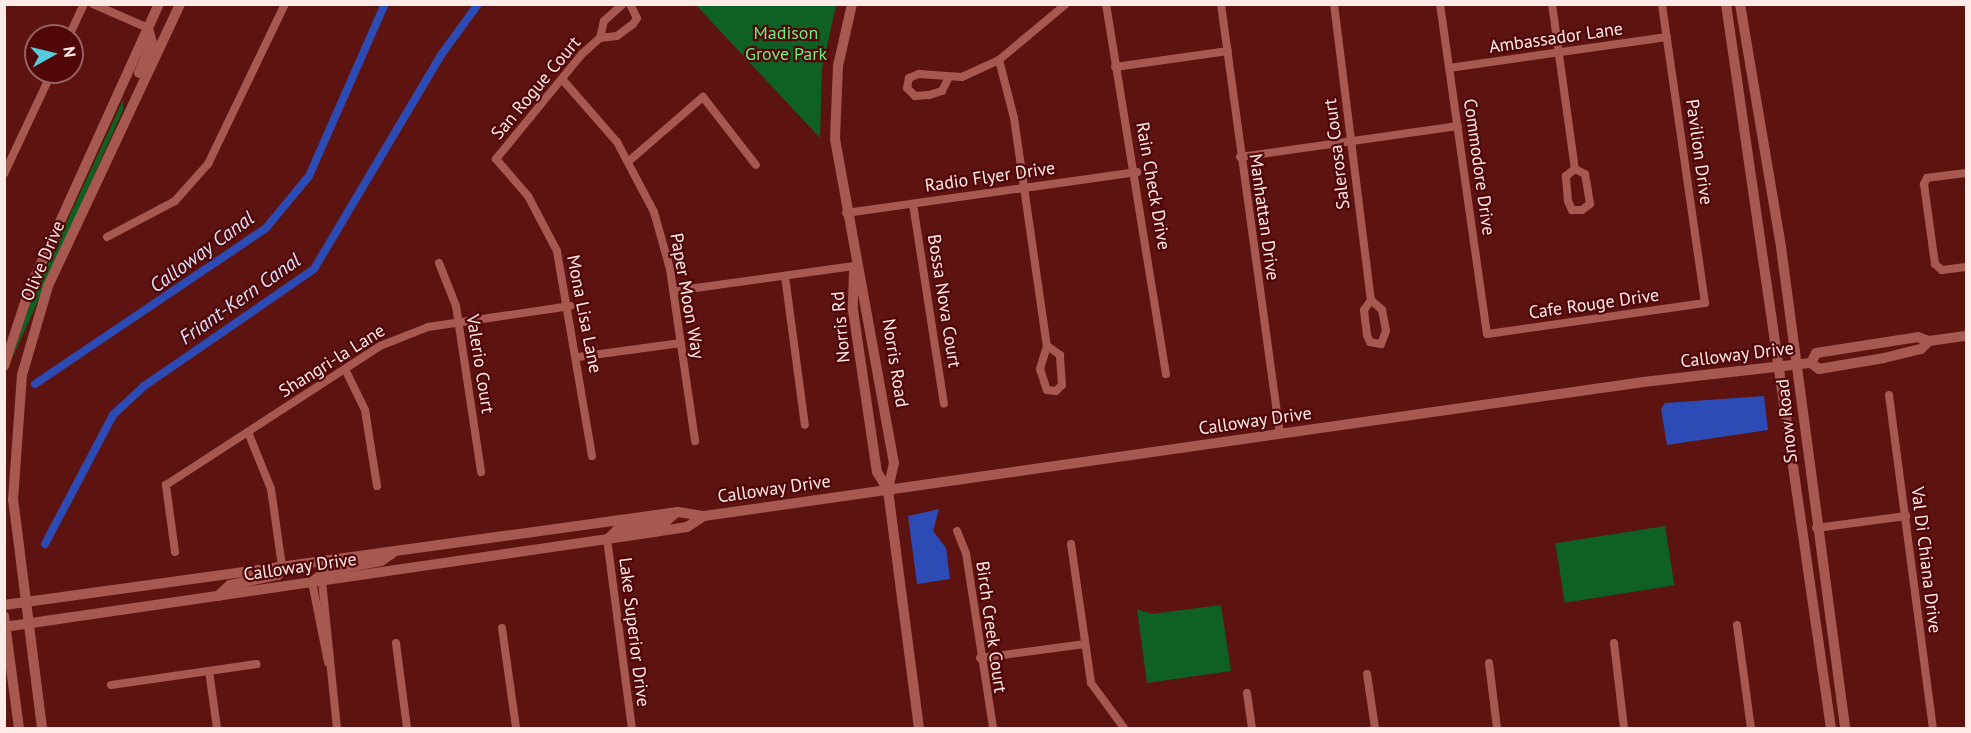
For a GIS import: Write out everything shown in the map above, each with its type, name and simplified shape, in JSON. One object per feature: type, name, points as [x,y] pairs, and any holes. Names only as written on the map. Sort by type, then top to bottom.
[{"type":"main road","name":"Olive Drive","points":[[4,366],[30,288],[159,4]]},
{"type":"main road","name":"Olive Drive","points":[[42,729],[14,504],[15,428],[29,344],[48,286],[180,4]]},
{"type":"main road","name":"Norris Road","points":[[852,4],[835,106],[854,266],[868,306],[894,463],[888,490],[919,729]]},
{"type":"main road","name":"Snow Road","points":[[1726,4],[1781,366],[1831,729]]},
{"type":"main road","name":"Snow Road","points":[[1738,4],[1781,247],[1797,364],[1814,528],[1845,729]]},
{"type":"main road","points":[[135,100],[152,43],[148,28]]},
{"type":"main road","points":[[1752,166],[1761,176],[1771,238],[1781,247]]},
{"type":"main road","name":"Norris Rd","points":[[854,266],[860,356],[877,472],[888,490]]},
{"type":"main road","name":"Calloway Drive","points":[[1811,363],[1816,353],[1918,337],[1929,341],[1966,336]]},
{"type":"main road","name":"Calloway Drive","points":[[4,605],[678,512],[704,516],[1781,366],[1811,363],[1819,369],[1921,349],[1929,341]]},
{"type":"main road","points":[[4,487],[14,504]]},
{"type":"main road","points":[[608,539],[617,530],[665,522],[678,512]]},
{"type":"main road","name":"Calloway Drive","points":[[5,627],[608,539],[687,526],[704,516]]},
{"type":"main road","points":[[317,581],[326,571],[381,561],[396,551]]},
{"type":"main road","points":[[218,596],[230,585],[278,575],[282,566]]},
{"type":"main road","points":[[4,616],[19,729]]},
{"type":"street","points":[[75,24],[84,4]]},
{"type":"street","points":[[93,4],[148,28]]},
{"type":"street","points":[[107,237],[175,201],[208,164],[285,4]]},
{"type":"street","name":"San Rogue Court","points":[[496,159],[562,79],[600,38],[604,21],[623,4]]},
{"type":"street","name":"San Rogue Court","points":[[600,38],[617,36],[633,24],[637,18],[630,4]]},
{"type":"street","points":[[948,79],[942,91],[929,95],[915,96],[907,88],[909,78],[919,74],[948,79],[999,60],[1066,4]]},
{"type":"street","name":"Rain Check Drive","points":[[1106,4],[1115,67],[1137,172],[1166,374]]},
{"type":"street","name":"Manhattan Drive","points":[[1221,4],[1240,157],[1280,434]]},
{"type":"street","name":"Salerosa Court","points":[[1334,4],[1348,141],[1371,300],[1383,310],[1386,340],[1381,344],[1370,342],[1367,335],[1364,310],[1371,300]]},
{"type":"street","name":"Commodore Drive","points":[[1440,4],[1487,334]]},
{"type":"street","points":[[1552,4],[1575,169]]},
{"type":"street","name":"Pavilion Drive","points":[[1662,4],[1705,303]]},
{"type":"street","name":"Ambassador Lane","points":[[1449,68],[1667,37]]},
{"type":"street","points":[[1115,67],[1228,51]]},
{"type":"street","points":[[999,60],[1024,188],[1047,346],[1040,369],[1047,390],[1056,391],[1062,385],[1060,356],[1047,346]]},
{"type":"street","name":"Paper Moon Way","points":[[562,79],[598,116],[629,161],[657,221],[674,291],[695,441]]},
{"type":"street","points":[[4,174],[46,84]]},
{"type":"street","points":[[629,161],[703,98],[756,165]]},
{"type":"street","points":[[1240,157],[1458,126]]},
{"type":"street","name":"Mona Lisa Lane","points":[[496,159],[528,196],[551,236],[570,306],[592,456]]},
{"type":"street","points":[[1575,169],[1585,174],[1587,185],[1590,204],[1582,210],[1572,210],[1568,201],[1566,176],[1575,169]]},
{"type":"street","name":"Radio Flyer Drive","points":[[846,213],[1137,172]]},
{"type":"street","points":[[1966,173],[1927,178],[1924,184],[1935,264],[1942,270],[1966,267]]},
{"type":"street","name":"Bossa Nova Court","points":[[913,204],[944,404]]},
{"type":"street","name":"Valerio Court","points":[[439,263],[459,322],[481,472]]},
{"type":"street","points":[[674,291],[854,266]]},
{"type":"street","points":[[785,276],[806,426]]},
{"type":"street","name":"Cafe Rouge Drive","points":[[1487,334],[1705,303]]},
{"type":"street","name":"Shangri-la Lane","points":[[175,552],[165,485],[345,369],[396,338],[459,322],[570,306]]},
{"type":"street","points":[[578,357],[681,343]]},
{"type":"street","points":[[345,369],[364,410],[377,486]]},
{"type":"street","name":"Val Di Chiana Drive","points":[[1889,395],[1933,729]]},
{"type":"street","points":[[248,432],[272,489],[282,566]]},
{"type":"street","points":[[1814,528],[1906,516]]},
{"type":"street","name":"Birch Creek Court","points":[[957,531],[966,553],[980,658],[993,729]]},
{"type":"street","name":"Lake Superior Drive","points":[[608,539],[632,729]]},
{"type":"street","points":[[1071,544],[1084,644],[1096,695],[1124,729]]},
{"type":"street","points":[[317,581],[337,729]]},
{"type":"street","points":[[1737,625],[1751,729]]},
{"type":"street","points":[[502,628],[516,729]]},
{"type":"street","points":[[1614,643],[1624,729]]},
{"type":"street","points":[[396,644],[407,729]]},
{"type":"street","points":[[980,658],[1084,644]]},
{"type":"street","points":[[1489,663],[1497,729]]},
{"type":"street","points":[[111,685],[256,664]]},
{"type":"street","points":[[209,671],[217,729]]},
{"type":"street","points":[[1368,674],[1375,729]]},
{"type":"street","points":[[1247,693],[1252,729]]},
{"type":"green space","name":"Madison Grove Park","points":[[696,5],[836,5],[822,69],[820,138]]},
{"type":"green space","points":[[123,100],[123,110],[12,359],[31,300]]},
{"type":"green space","points":[[1665,526],[1674,585],[1565,603],[1555,543]]},
{"type":"green space","points":[[1221,605],[1231,671],[1147,683],[1137,609],[1152,614]]},
{"type":"water","points":[[1764,396],[1768,430],[1667,445],[1661,409],[1665,403]]},
{"type":"water","points":[[939,509],[933,531],[946,548],[950,579],[917,584],[908,516]]},
{"type":"waterway","name":"Calloway Canal","points":[[35,384],[266,228],[309,176],[385,4]]},
{"type":"waterway","name":"Friant-Kern Canal","points":[[45,544],[113,415],[144,386],[314,269],[441,55],[478,4]]}]
